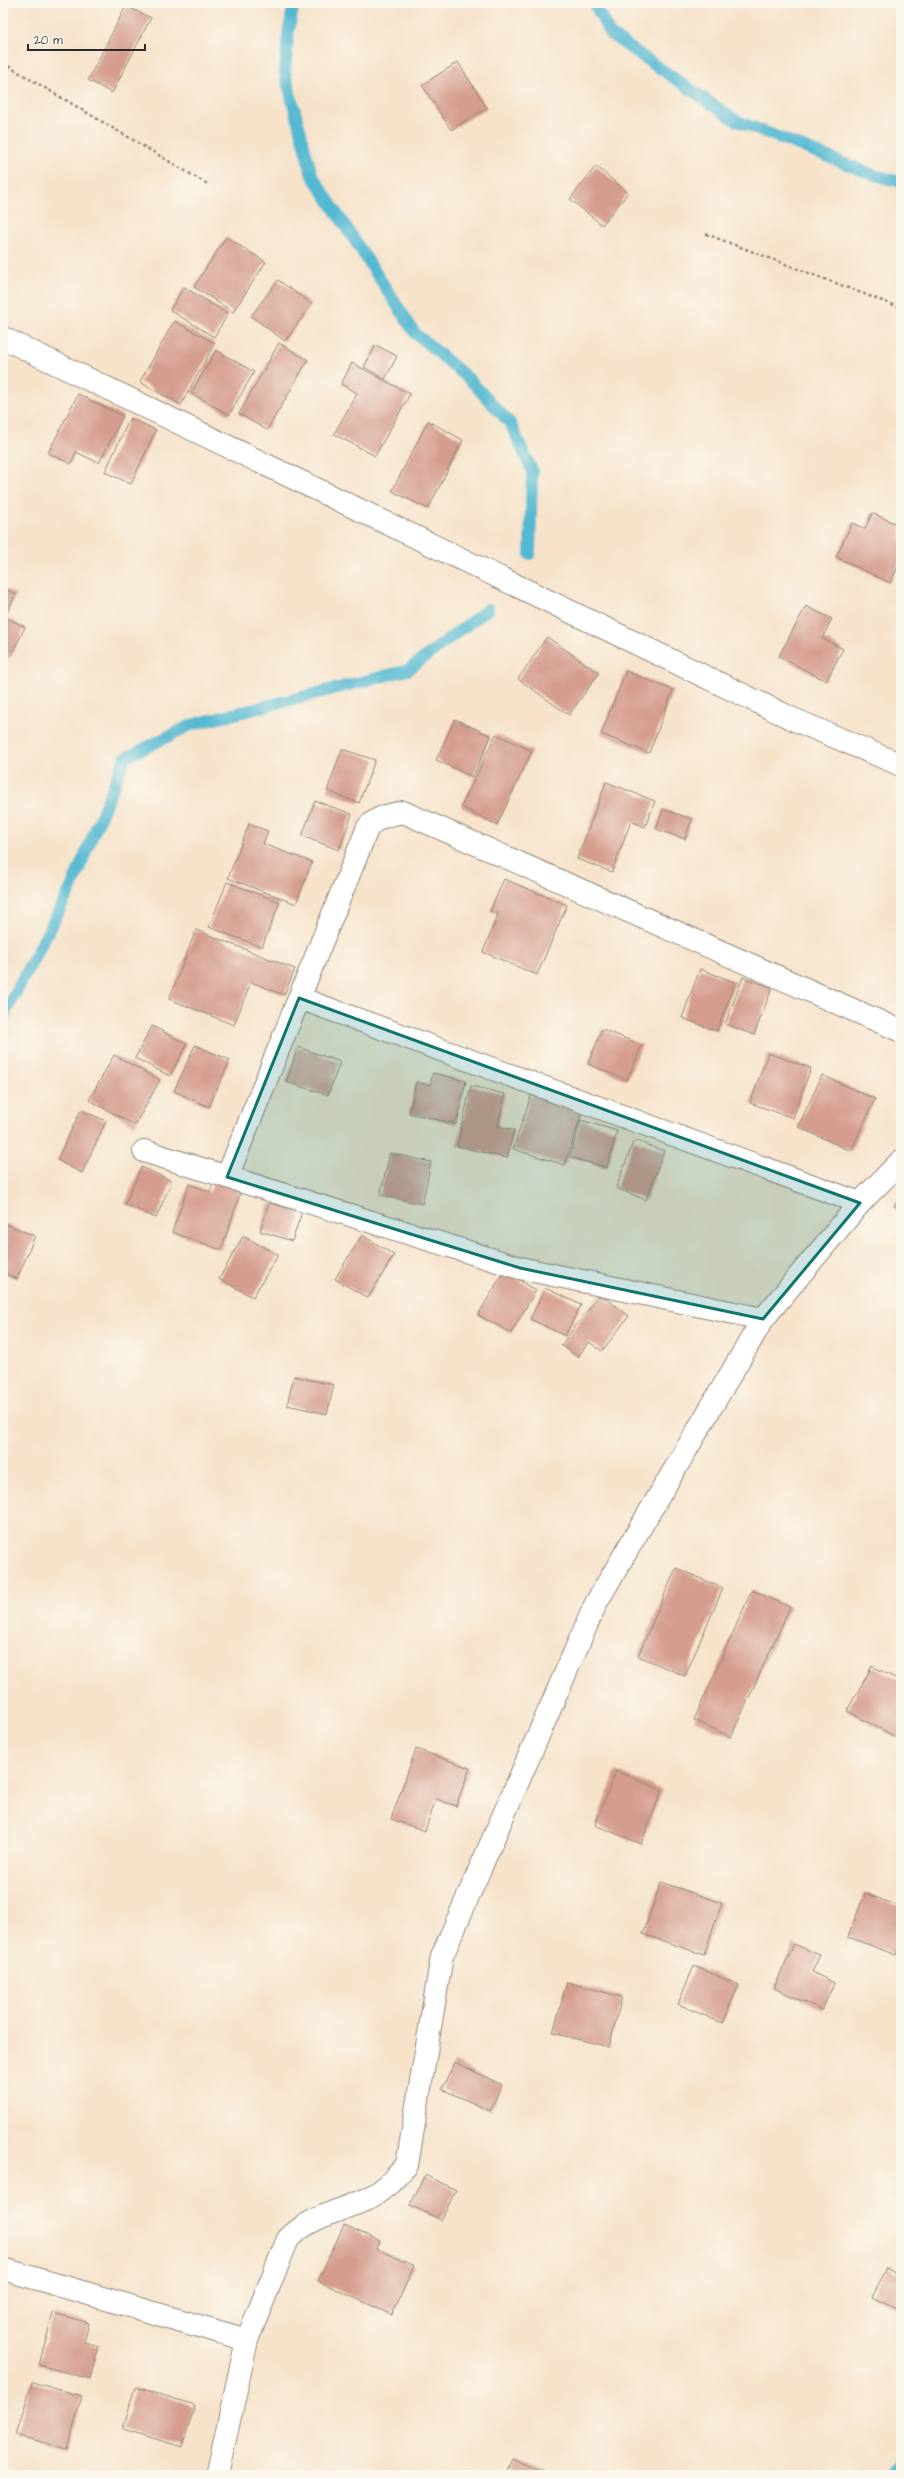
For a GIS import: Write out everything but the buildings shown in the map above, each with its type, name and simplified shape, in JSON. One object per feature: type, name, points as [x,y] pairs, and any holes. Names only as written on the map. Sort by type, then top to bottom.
[{"type":"street","points":[[3,338],[795,720],[901,766]]},
{"type":"street","points":[[227,1177],[368,827],[382,817],[403,812],[901,1031]]},
{"type":"street","points":[[299,998],[860,1203]]},
{"type":"street","points":[[144,1151],[520,1268],[763,1319]]},
{"type":"street","points":[[217,2475],[247,2340],[288,2239],[298,2229],[312,2220],[368,2199],[389,2185],[407,2165],[442,1956],[596,1603],[763,1319],[860,1203],[901,1161]]},
{"type":"street","points":[[3,2269],[247,2340]]},
{"type":"path","points":[[3,63],[209,185]]},
{"type":"path","points":[[706,234],[901,308]]},
{"type":"highlighted area","points":[[299,998],[860,1203],[763,1319],[520,1268],[227,1177]]},
{"type":"waterway","points":[[294,3],[288,35],[285,73],[312,175],[415,333],[469,379],[510,423],[532,470],[530,554]]},
{"type":"waterway","points":[[594,3],[610,34],[735,120],[874,175],[901,182]]},
{"type":"waterway","points":[[3,1017],[71,888],[125,758],[191,725],[408,670],[488,609]]},
{"type":"waterway","points":[[886,2475],[901,2462]]}]
